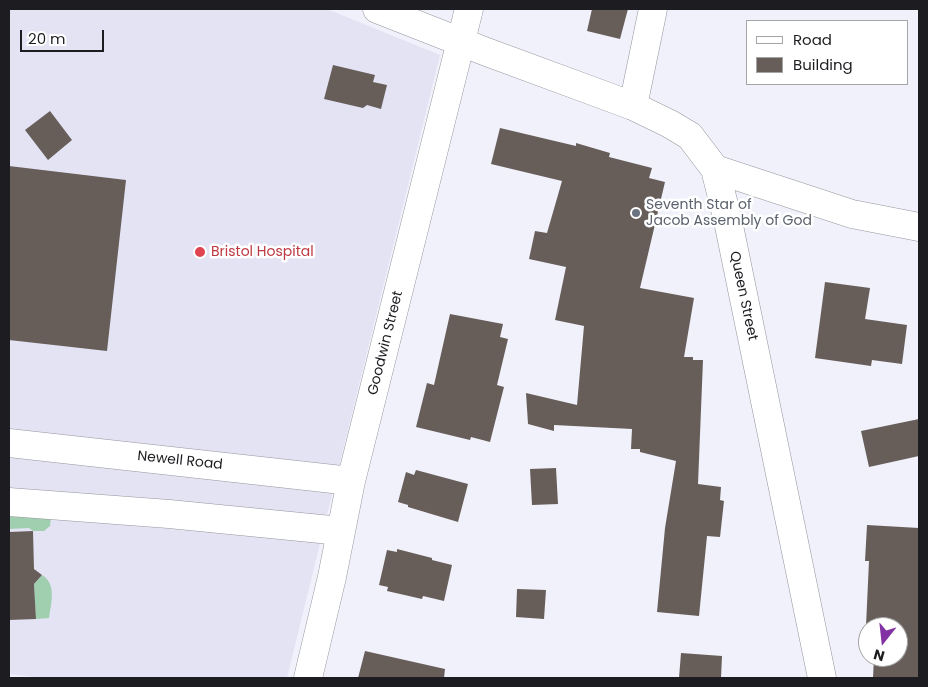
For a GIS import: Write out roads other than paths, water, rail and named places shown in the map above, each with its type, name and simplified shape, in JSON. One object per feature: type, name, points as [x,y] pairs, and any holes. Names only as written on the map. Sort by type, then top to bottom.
[{"type":"street","name":"Queen Street","points":[[377,9],[633,106],[690,136],[715,169],[728,221],[822,678]]},
{"type":"street","name":"Goodwin Street","points":[[308,678],[351,481],[469,9]]},
{"type":"street","points":[[633,106],[653,9]]},
{"type":"street","points":[[715,169],[852,214],[919,227]]},
{"type":"street","name":"Newell Road","points":[[9,443],[351,481]]},
{"type":"street","points":[[9,502],[341,530]]},
{"type":"place","name":"Seventh Star of Jacob Assembly of God","points":[[636,213]]},
{"type":"place","name":"Bristol Hospital","points":[[200,252]]}]
